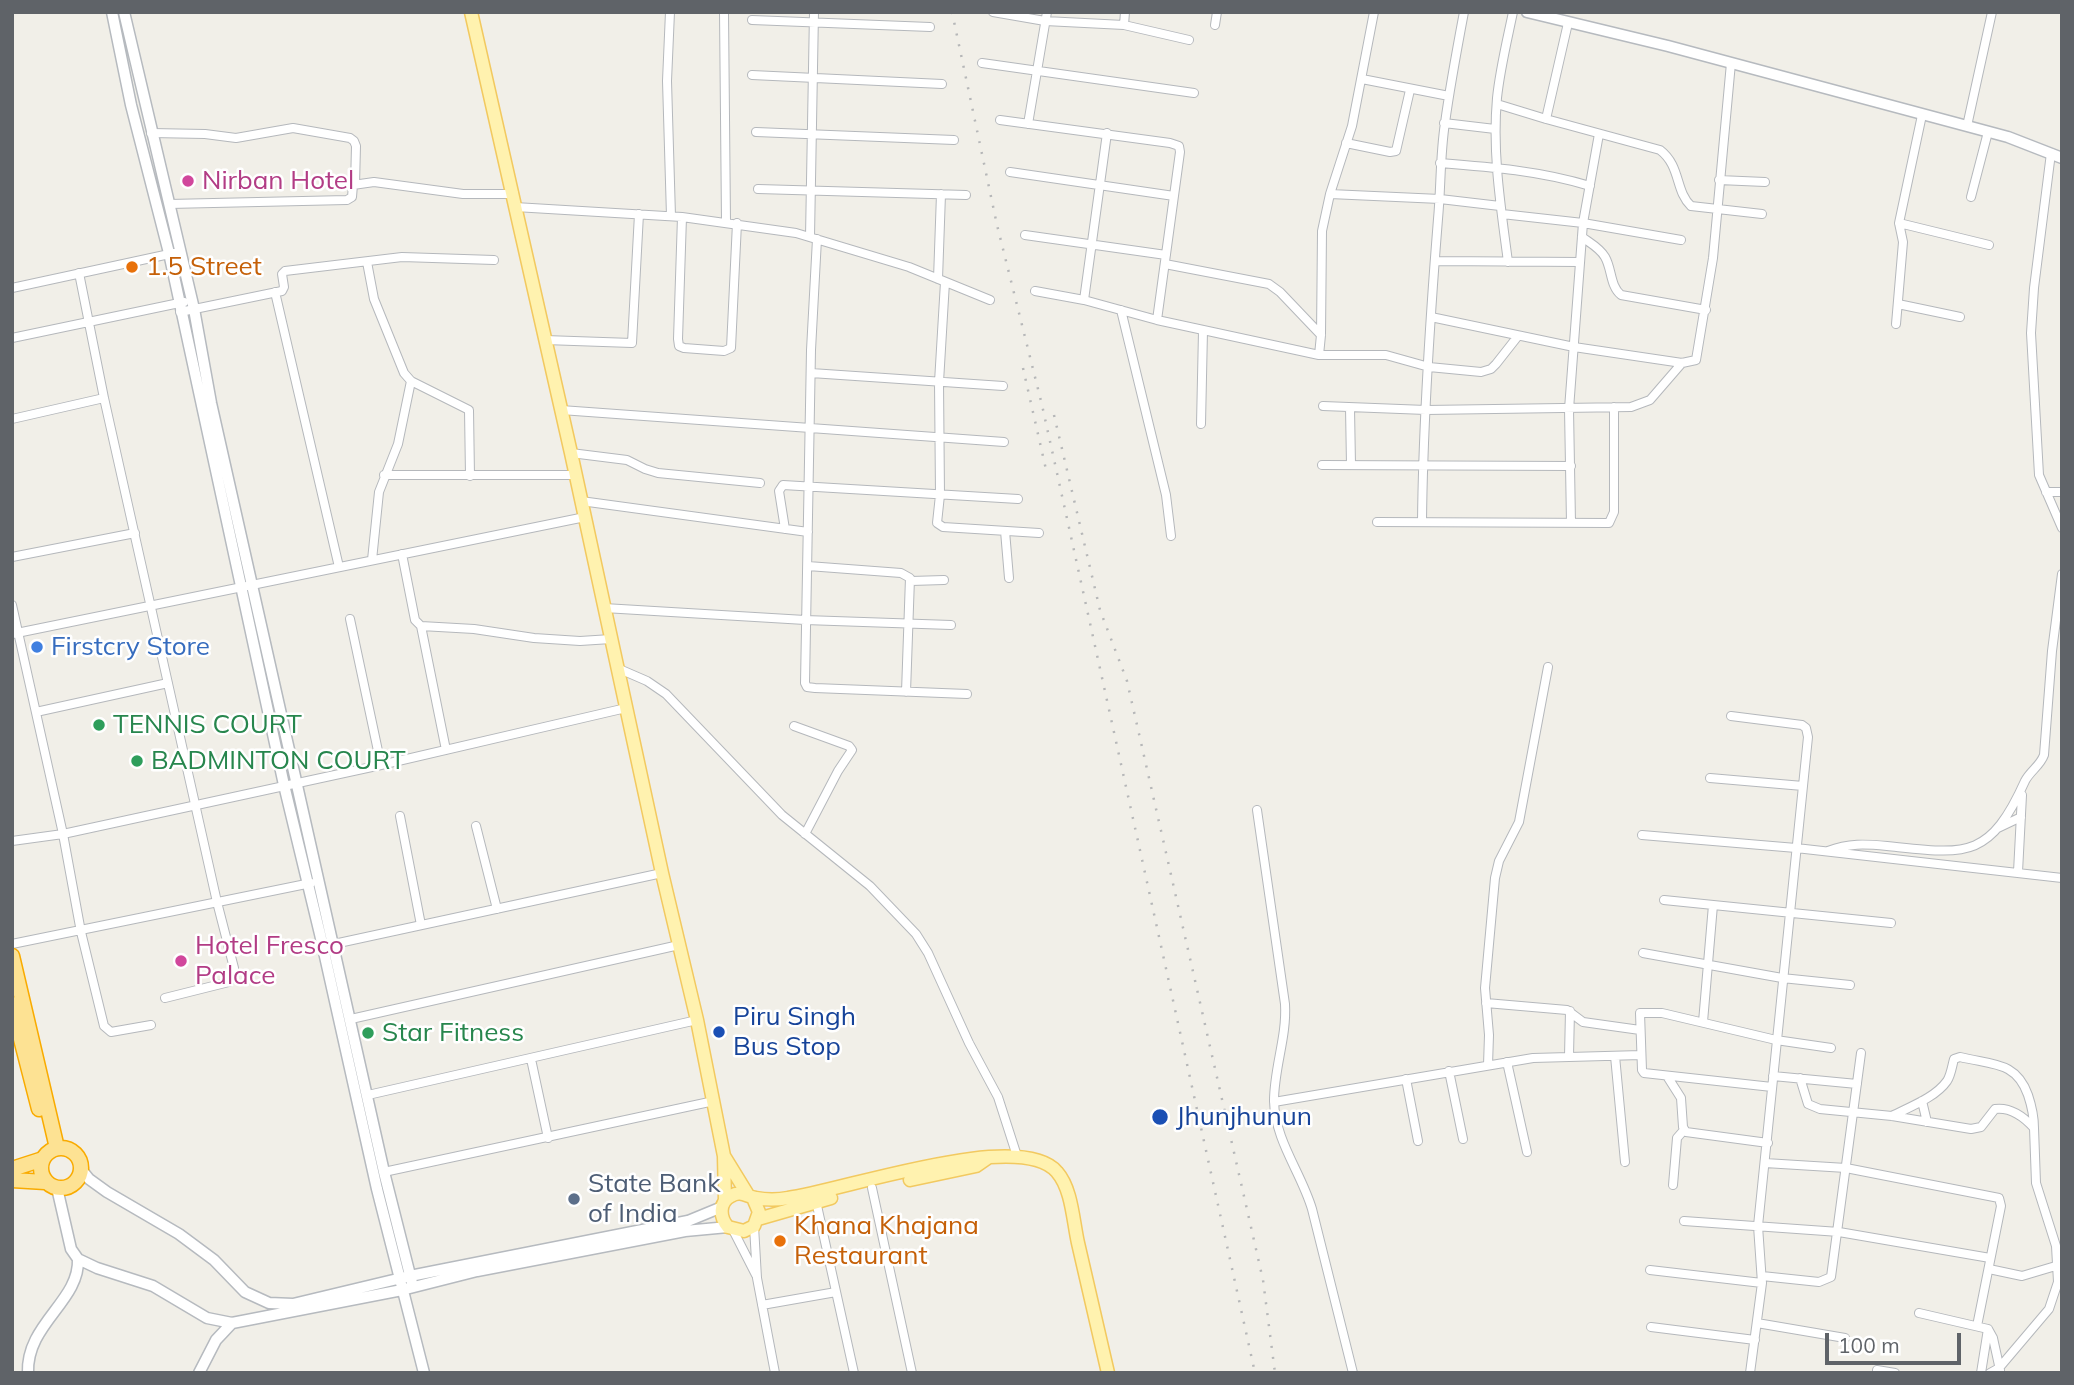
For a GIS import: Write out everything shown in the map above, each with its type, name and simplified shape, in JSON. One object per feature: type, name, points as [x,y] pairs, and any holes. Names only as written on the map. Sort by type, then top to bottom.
[{"type":"highway","points":[[12,956],[50,1153],[40,1171],[51,1185]]},
{"type":"highway","points":[[12,1004],[50,1153]]},
{"type":"highway","points":[[12,1169],[50,1153],[73,1152],[81,1168],[75,1183],[67,1188],[12,1180]]},
{"type":"main road","points":[[471,12],[714,1101],[724,1156],[721,1215],[730,1229],[744,1231],[756,1222],[816,1201],[976,1166],[989,1157]]},
{"type":"main road","points":[[724,1156],[757,1204],[756,1222]]},
{"type":"main road","points":[[723,1204],[738,1193],[751,1197],[786,1199],[973,1157],[1017,1156],[1045,1162],[1057,1172],[1064,1186],[1108,1373]]},
{"type":"street","points":[[112,12],[131,105],[193,304],[284,785],[334,944],[368,1095],[404,1277]]},
{"type":"street","points":[[124,12],[169,204],[180,307],[297,782],[313,883],[408,1289],[424,1373]]},
{"type":"street","points":[[670,12],[667,80],[670,216]]},
{"type":"street","points":[[724,12],[726,222]]},
{"type":"street","points":[[993,12],[1124,25],[1189,40]]},
{"type":"street","points":[[1124,25],[1125,12]]},
{"type":"street","points":[[1215,25],[1217,12]]},
{"type":"street","points":[[1318,355],[1321,335],[1322,231],[1330,194],[1352,126],[1374,12]]},
{"type":"street","points":[[1422,522],[1440,163],[1444,123],[1464,12]]},
{"type":"street","points":[[1508,261],[1495,129],[1500,75],[1513,12]]},
{"type":"street","points":[[1527,12],[1967,126],[2056,155],[2034,288],[2031,333],[2038,468],[2062,528]]},
{"type":"street","points":[[1967,126],[1992,12]]},
{"type":"street","points":[[752,20],[814,17],[930,27]]},
{"type":"street","points":[[814,17],[811,134],[814,238],[804,679],[807,687],[967,694]]},
{"type":"street","points":[[1028,124],[1046,17]]},
{"type":"street","points":[[1546,119],[1568,23]]},
{"type":"street","points":[[982,63],[1194,93]]},
{"type":"street","points":[[1431,317],[1574,347],[1682,363],[1693,362],[1698,357],[1713,258],[1731,63]]},
{"type":"street","points":[[752,75],[942,84]]},
{"type":"street","points":[[1362,79],[1449,96]]},
{"type":"street","points":[[1346,143],[1396,151],[1410,90]]},
{"type":"street","points":[[1497,104],[1660,150],[1673,164],[1688,203],[1695,207],[1762,214]]},
{"type":"street","points":[[1896,324],[1903,242],[1899,223],[1922,114]]},
{"type":"street","points":[[1000,120],[1170,142],[1179,146],[1157,320]]},
{"type":"street","points":[[1444,123],[1495,129]]},
{"type":"street","points":[[151,133],[205,134],[236,138],[293,128],[350,138],[356,146],[355,185],[352,186],[352,197],[349,200],[169,204]]},
{"type":"street","points":[[756,132],[954,140]]},
{"type":"street","points":[[1971,197],[1988,132]]},
{"type":"street","points":[[1084,300],[1107,133]]},
{"type":"street","points":[[1570,523],[1569,408],[1583,223],[1599,134]]},
{"type":"street","points":[[1440,163],[1497,167],[1561,177],[1590,186]]},
{"type":"street","points":[[1010,172],[1174,195]]},
{"type":"street","points":[[1719,180],[1765,182]]},
{"type":"street","points":[[355,185],[374,182],[514,200],[737,223],[814,238],[909,267],[990,300]]},
{"type":"street","points":[[758,188],[966,195]]},
{"type":"street","points":[[941,194],[940,495],[937,520],[940,526],[1039,533]]},
{"type":"street","points":[[1330,194],[1440,199],[1681,240]]},
{"type":"street","points":[[545,340],[632,342],[639,214]]},
{"type":"street","points":[[682,217],[678,340],[679,345],[684,348],[724,351],[731,348],[737,223]]},
{"type":"street","points":[[1899,223],[1989,246]]},
{"type":"street","points":[[1025,235],[1092,244],[1269,284],[1321,335]]},
{"type":"street","points":[[1582,237],[1605,257],[1615,288],[1621,295],[1706,310]]},
{"type":"street","points":[[12,288],[175,252]]},
{"type":"street","points":[[12,338],[89,321],[275,292],[284,289],[282,274],[285,271],[402,257],[494,260]]},
{"type":"street","points":[[1435,261],[1580,262]]},
{"type":"street","points":[[366,262],[380,318],[400,366],[411,381],[470,410],[470,475]]},
{"type":"street","points":[[79,273],[150,605],[234,968],[233,978],[224,984],[165,998]]},
{"type":"street","points":[[1035,291],[1318,355],[1386,355],[1429,366],[1486,372],[1496,364],[1518,336]]},
{"type":"street","points":[[275,292],[338,567]]},
{"type":"street","points":[[1898,304],[1960,317]]},
{"type":"street","points":[[1121,310],[1166,495],[1171,536]]},
{"type":"street","points":[[1201,424],[1203,331]]},
{"type":"street","points":[[1323,406],[1426,410],[1631,407],[1650,400],[1682,363]]},
{"type":"street","points":[[811,373],[1003,386]]},
{"type":"street","points":[[372,560],[376,506],[384,475],[398,444],[411,381]]},
{"type":"street","points":[[12,419],[104,398]]},
{"type":"street","points":[[1377,522],[1605,523],[1612,520],[1614,407]]},
{"type":"street","points":[[1350,408],[1350,465]]},
{"type":"street","points":[[561,410],[1004,442]]},
{"type":"street","points":[[571,453],[627,460],[658,473],[760,483]]},
{"type":"street","points":[[1322,465],[1571,466]]},
{"type":"street","points":[[384,475],[576,475]]},
{"type":"street","points":[[785,529],[780,486],[785,484],[1018,499]]},
{"type":"street","points":[[2046,492],[2062,492]]},
{"type":"street","points":[[581,502],[808,532]]},
{"type":"street","points":[[15,633],[585,517]]},
{"type":"street","points":[[1005,531],[1009,578]]},
{"type":"street","points":[[12,557],[135,533]]},
{"type":"street","points":[[402,554],[415,620],[421,625],[534,638],[580,641],[611,639]]},
{"type":"street","points":[[807,566],[908,575],[911,582],[906,692]]},
{"type":"street","points":[[1828,852],[1853,844],[1940,852],[1962,850],[1978,846],[1996,830],[2017,801],[2026,779],[2044,755],[2052,651],[2062,574]]},
{"type":"street","points":[[911,582],[944,580]]},
{"type":"street","points":[[12,605],[15,633],[63,834],[81,932],[106,1029],[111,1032],[151,1025]]},
{"type":"street","points":[[604,608],[805,620],[951,625]]},
{"type":"street","points":[[351,619],[381,765]]},
{"type":"street","points":[[421,625],[446,750]]},
{"type":"street","points":[[1488,1065],[1486,1003],[1497,867],[1519,822],[1548,667]]},
{"type":"street","points":[[617,668],[647,681],[666,694],[756,789],[805,834],[870,886],[916,934],[928,953],[968,1043],[998,1097],[1017,1156]]},
{"type":"street","points":[[36,712],[168,683]]},
{"type":"street","points":[[12,841],[63,834],[381,765],[626,708]]},
{"type":"street","points":[[1731,716],[1799,724],[1806,728],[1808,737],[1758,1226],[1762,1279],[1750,1373]]},
{"type":"street","points":[[794,726],[849,746],[852,750],[805,834]]},
{"type":"street","points":[[1710,778],[1803,786]]},
{"type":"street","points":[[2018,872],[2023,787]]},
{"type":"street","points":[[1257,810],[1286,1004],[1285,1030],[1274,1102],[1282,1141],[1312,1209],[1353,1373]]},
{"type":"street","points":[[400,816],[421,925]]},
{"type":"street","points":[[1996,830],[2021,817]]},
{"type":"street","points":[[476,826],[497,909]]},
{"type":"street","points":[[1642,835],[1796,848],[2062,878]]},
{"type":"street","points":[[1878,846],[1897,859]]},
{"type":"street","points":[[1962,850],[1963,866]]},
{"type":"street","points":[[334,944],[662,873]]},
{"type":"street","points":[[12,944],[313,883]]},
{"type":"street","points":[[1664,900],[1891,923]]},
{"type":"street","points":[[1703,1022],[1713,905]]},
{"type":"street","points":[[351,1019],[679,944]]},
{"type":"street","points":[[1643,953],[1782,978],[1850,985]]},
{"type":"street","points":[[1486,1003],[1570,1011],[1583,1022],[1640,1030]]},
{"type":"street","points":[[1569,1056],[1570,1011]]},
{"type":"street","points":[[1772,1087],[1644,1073],[1639,1016],[1643,1012],[1662,1013],[1776,1040],[1831,1048]]},
{"type":"street","points":[[368,1095],[697,1020]]},
{"type":"street","points":[[1650,1270],[1762,1279],[1819,1282],[1828,1280],[1833,1273],[1839,1232],[1861,1053]]},
{"type":"street","points":[[1274,1102],[1507,1062],[1569,1056],[1641,1055]]},
{"type":"street","points":[[1615,1056],[1625,1162]]},
{"type":"street","points":[[1892,1116],[1922,1101],[1948,1080],[1956,1058],[2008,1068],[2017,1073],[2025,1087],[2033,1111],[2036,1183],[2056,1246],[2059,1265],[2055,1295],[2049,1308],[2001,1370],[1990,1373]]},
{"type":"street","points":[[531,1059],[548,1138]]},
{"type":"street","points":[[1507,1062],[1527,1152]]},
{"type":"street","points":[[1449,1071],[1463,1139]]},
{"type":"street","points":[[1667,1076],[1681,1098],[1684,1130],[1677,1138],[1674,1185]]},
{"type":"street","points":[[1773,1076],[1857,1084]]},
{"type":"street","points":[[1800,1078],[1806,1101],[1811,1106],[1976,1129],[1983,1125],[1995,1109],[2003,1108],[2022,1117],[2034,1128]]},
{"type":"street","points":[[1406,1079],[1418,1141]]},
{"type":"street","points":[[384,1172],[714,1101]]},
{"type":"street","points":[[1922,1101],[1927,1122]]},
{"type":"street","points":[[1684,1130],[1693,1134],[1768,1143]]},
{"type":"street","points":[[1765,1163],[1846,1168],[1999,1198],[2001,1206],[1977,1326]]},
{"type":"street","points":[[81,1168],[98,1186],[179,1234],[214,1260],[245,1292],[269,1303],[293,1304],[404,1277],[688,1221],[723,1204]]},
{"type":"street","points":[[51,1185],[71,1249],[78,1259],[153,1286],[207,1318],[232,1323],[408,1289],[477,1271],[695,1230],[730,1229],[757,1278]]},
{"type":"street","points":[[872,1188],[912,1373]]},
{"type":"street","points":[[816,1201],[854,1373]]},
{"type":"street","points":[[1684,1220],[1839,1232],[1990,1258]]},
{"type":"street","points":[[756,1222],[757,1278],[775,1373]]},
{"type":"street","points":[[28,1373],[29,1352],[43,1326],[75,1283],[79,1271],[78,1259]]},
{"type":"street","points":[[1989,1269],[2022,1276],[2059,1265]]},
{"type":"street","points":[[762,1305],[836,1292]]},
{"type":"street","points":[[1919,1313],[1988,1329],[2001,1370]]},
{"type":"street","points":[[1757,1322],[1845,1338]]},
{"type":"street","points":[[199,1373],[216,1340],[232,1323]]},
{"type":"street","points":[[1651,1327],[1755,1340]]},
{"type":"street","points":[[1981,1373],[1988,1329]]},
{"type":"street","points":[[1877,1370],[1895,1373]]},
{"type":"railway","points":[[952,12],[997,225],[1042,405],[1255,1373]]},
{"type":"railway","points":[[1023,368],[1047,474]]},
{"type":"railway","points":[[1054,415],[1100,610],[1127,681],[1263,1280],[1275,1373]]},
{"type":"place","name":"Nirban Hotel","points":[[188,181]]},
{"type":"place","name":"1.5 Street","points":[[132,267]]},
{"type":"place","name":"Firstcry Store","points":[[37,647]]},
{"type":"place","name":"TENNIS COURT","points":[[99,725]]},
{"type":"place","name":"BADMINTON COURT","points":[[137,761]]},
{"type":"place","name":"Hotel Fresco Palace","points":[[181,961]]},
{"type":"place","name":"Piru Singh Bus Stop","points":[[719,1032]]},
{"type":"place","name":"Star Fitness","points":[[368,1033]]},
{"type":"place","name":"Jhunjhunun","points":[[1160,1117]]},
{"type":"place","name":"State Bank of India","points":[[574,1199]]},
{"type":"place","name":"Khana Khajana Restaurant","points":[[780,1241]]}]
